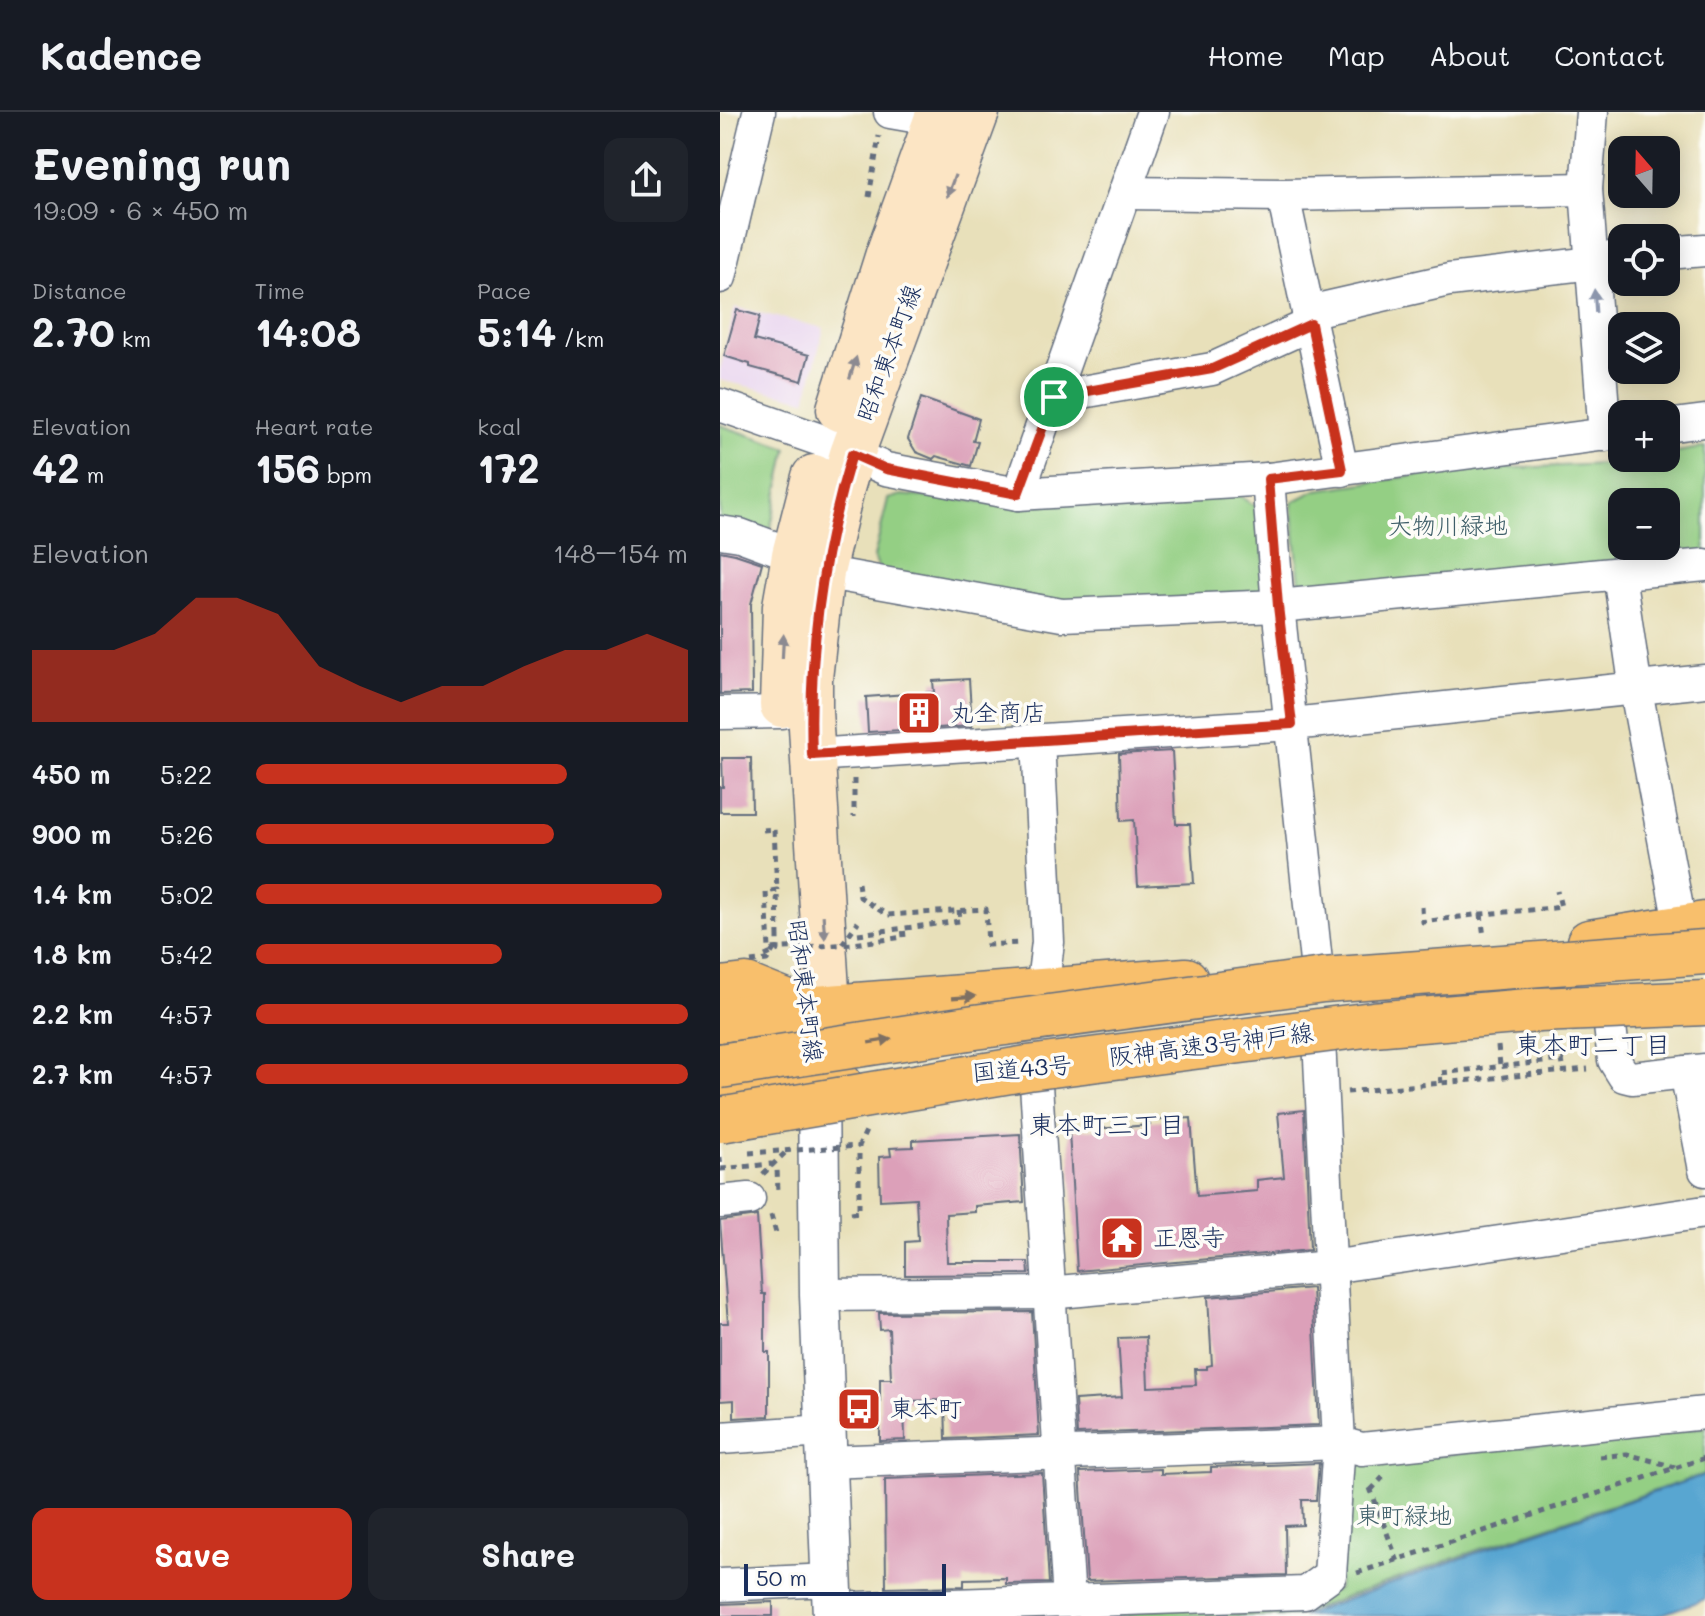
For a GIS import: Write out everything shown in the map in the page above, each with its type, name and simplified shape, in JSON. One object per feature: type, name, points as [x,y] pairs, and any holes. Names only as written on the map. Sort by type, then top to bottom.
[{"type":"highway","points":[[720,1020],[815,1008],[1317,971],[1622,939],[1697,935]]},
{"type":"highway","name":"阪神高速3号神戸線","points":[[728,1085],[975,1027],[1323,980],[1697,935]]},
{"type":"highway","points":[[736,976],[746,986],[815,1008]]},
{"type":"highway","name":"国道43号","points":[[728,1085],[818,1085],[1035,1069],[1608,1009],[1705,992]]},
{"type":"highway","name":"阪神高速3号神戸線","points":[[727,1138],[1028,1068],[1373,1024],[1539,1010],[1705,1003]]},
{"type":"main road","name":"昭和東本町線","points":[[818,1085],[815,1008],[782,712],[785,606],[808,564],[839,448],[842,402],[887,257],[950,115]]},
{"type":"main road","name":"昭和東本町線","points":[[808,564],[810,678],[832,754],[815,1008]]},
{"type":"street","points":[[720,277],[759,112]]},
{"type":"street","points":[[1018,494],[1153,112]]},
{"type":"street","points":[[1592,112],[1586,189],[1607,259],[1612,400]]},
{"type":"street","points":[[885,119],[950,115]]},
{"type":"street","points":[[1125,193],[1283,195],[1586,189]]},
{"type":"street","points":[[1283,195],[1342,470]]},
{"type":"street","points":[[1680,252],[1705,250]]},
{"type":"street","points":[[1054,397],[1212,369],[1310,318],[1449,280],[1607,259]]},
{"type":"street","points":[[720,405],[839,448],[886,469],[1018,494],[1268,479],[1608,434]]},
{"type":"street","points":[[1680,424],[1705,421]]},
{"type":"street","points":[[1268,479],[1278,606],[1317,971]]},
{"type":"street","points":[[720,532],[740,535],[808,564],[1062,615],[1278,606],[1705,565]]},
{"type":"street","points":[[1619,574],[1636,690],[1697,935]]},
{"type":"street","points":[[832,754],[1292,724],[1705,681]]},
{"type":"street","points":[[720,713],[782,712]]},
{"type":"street","points":[[1038,740],[1048,942],[1042,991]]},
{"type":"street","points":[[1608,1009],[1617,1067],[1624,1076],[1632,1078],[1696,1071],[1705,1170]]},
{"type":"street","points":[[720,1585],[832,1602],[1069,1601],[1305,1593],[1330,1575],[1339,1443],[1319,1039]]},
{"type":"street","points":[[1035,1069],[1069,1601]]},
{"type":"street","points":[[818,1085],[820,1295],[832,1602]]},
{"type":"street","points":[[820,1295],[1048,1293],[1330,1267],[1705,1212]]},
{"type":"street","points":[[720,1438],[826,1447],[1059,1455],[1339,1443],[1362,1449],[1705,1413]]},
{"type":"path","points":[[873,205],[869,198],[885,119]]},
{"type":"path","points":[[832,754],[855,832]]},
{"type":"path","points":[[760,956],[778,950],[774,829],[763,830]]},
{"type":"path","points":[[857,875],[860,897],[887,915],[986,909],[988,945],[1048,942]]},
{"type":"path","points":[[777,890],[766,892],[769,949],[904,937],[903,927]]},
{"type":"path","points":[[1422,907],[1423,922],[1561,907],[1557,891]]},
{"type":"path","points":[[847,925],[850,932],[857,934],[960,921],[959,909]]},
{"type":"path","points":[[841,944],[858,922]]},
{"type":"path","points":[[736,976],[767,960],[775,948]]},
{"type":"path","points":[[1441,1083],[1440,1073],[1500,1065],[1562,1060],[1564,1072]]},
{"type":"path","points":[[1322,1095],[1617,1067]]},
{"type":"path","points":[[747,1154],[859,1146],[867,1129]]},
{"type":"path","points":[[720,1156],[727,1138]]},
{"type":"path","points":[[744,1195],[763,1172],[788,1150]]},
{"type":"path","points":[[1600,1457],[1627,1454],[1676,1468]]},
{"type":"path","points":[[1347,1576],[1398,1562],[1705,1458]]},
{"type":"path","points":[[1367,1479],[1398,1562]]},
{"type":"shaded area","points":[[735,307],[824,328],[806,400],[720,380]]},
{"type":"green space","points":[[720,425],[787,448],[770,531],[720,522]]},
{"type":"green space","name":"大物川緑地","points":[[1705,447],[1705,554],[1680,557],[1680,488],[1608,488],[1608,560],[1649,560],[1312,596],[1300,586],[1292,502],[1316,490],[1446,471],[1606,464],[1608,472],[1680,472],[1680,451]]},
{"type":"green space","points":[[1237,494],[1258,508],[1268,592],[1080,607],[879,570],[874,557],[888,499],[901,495],[1021,505]]},
{"type":"green space","name":"東町緑地","points":[[1705,1427],[1705,1474],[1494,1544],[1294,1616],[952,1616],[1301,1603],[1338,1589],[1350,1476],[1359,1464]]},
{"type":"water","points":[[1705,1475],[1705,1599],[1657,1616],[1302,1616],[1495,1546]]},
{"type":"building","points":[[737,310],[760,316],[754,340],[809,355],[802,381],[750,367],[750,364],[724,356]]},
{"type":"building","points":[[921,398],[979,419],[973,441],[978,442],[971,466],[936,456],[933,459],[916,452],[908,439]]},
{"type":"building","points":[[720,551],[762,563],[751,604],[752,693],[720,694]]},
{"type":"building","name":"丸全商店","points":[[969,679],[972,726],[868,732],[866,697],[934,692],[933,681]]},
{"type":"building","points":[[1172,751],[1176,824],[1190,824],[1194,883],[1138,886],[1134,820],[1121,821],[1119,754]]},
{"type":"building","points":[[722,758],[751,758],[752,812],[720,812]]},
{"type":"building","points":[[1304,1110],[1310,1250],[1077,1271],[1069,1131],[1150,1125],[1149,1121],[1191,1118],[1197,1196],[1257,1191],[1257,1180],[1284,1177],[1278,1113]]},
{"type":"building","points":[[1020,1134],[1024,1202],[975,1206],[975,1212],[946,1214],[947,1262],[1028,1262],[1029,1274],[905,1275],[905,1242],[918,1241],[916,1198],[880,1200],[879,1157],[891,1156],[890,1148],[913,1147],[913,1140]]},
{"type":"building","points":[[757,1216],[762,1294],[765,1294],[765,1352],[769,1352],[769,1416],[734,1418],[734,1400],[720,1401],[720,1323],[728,1323],[720,1221]]},
{"type":"building","points":[[1312,1288],[1319,1425],[1077,1434],[1075,1400],[1122,1397],[1118,1338],[1146,1337],[1148,1387],[1196,1385],[1195,1369],[1207,1369],[1212,1365],[1208,1297]]},
{"type":"building","points":[[1032,1312],[1039,1435],[946,1439],[945,1400],[904,1401],[905,1440],[880,1441],[880,1379],[891,1379],[889,1329],[880,1330],[879,1313]]},
{"type":"building","points":[[1319,1463],[1316,1500],[1302,1500],[1303,1525],[1285,1526],[1286,1575],[1087,1581],[1080,1472],[1161,1469],[1161,1474],[1211,1472],[1211,1467]]},
{"type":"building","points":[[1042,1473],[1049,1583],[1006,1584],[1006,1578],[964,1579],[964,1586],[886,1588],[885,1479]]},
{"type":"building","points":[[773,1602],[773,1616],[720,1616],[720,1604]]},
{"type":"place","name":"丸全商店","points":[[919,713]]},
{"type":"place","name":"正恩寺","points":[[1122,1238]]},
{"type":"place","name":"東本町","points":[[859,1409]]},
{"type":"district","name":"東本町二丁目","points":[[1593,1045]]},
{"type":"district","name":"東本町三丁目","points":[[1107,1125]]},
{"type":"route","points":[[1311,324],[1342,470],[1268,479],[1278,606],[1292,724],[812,755],[810,678],[822,572],[852,454],[886,469],[1018,494],[1054,397],[1212,369],[1311,324]]}]
